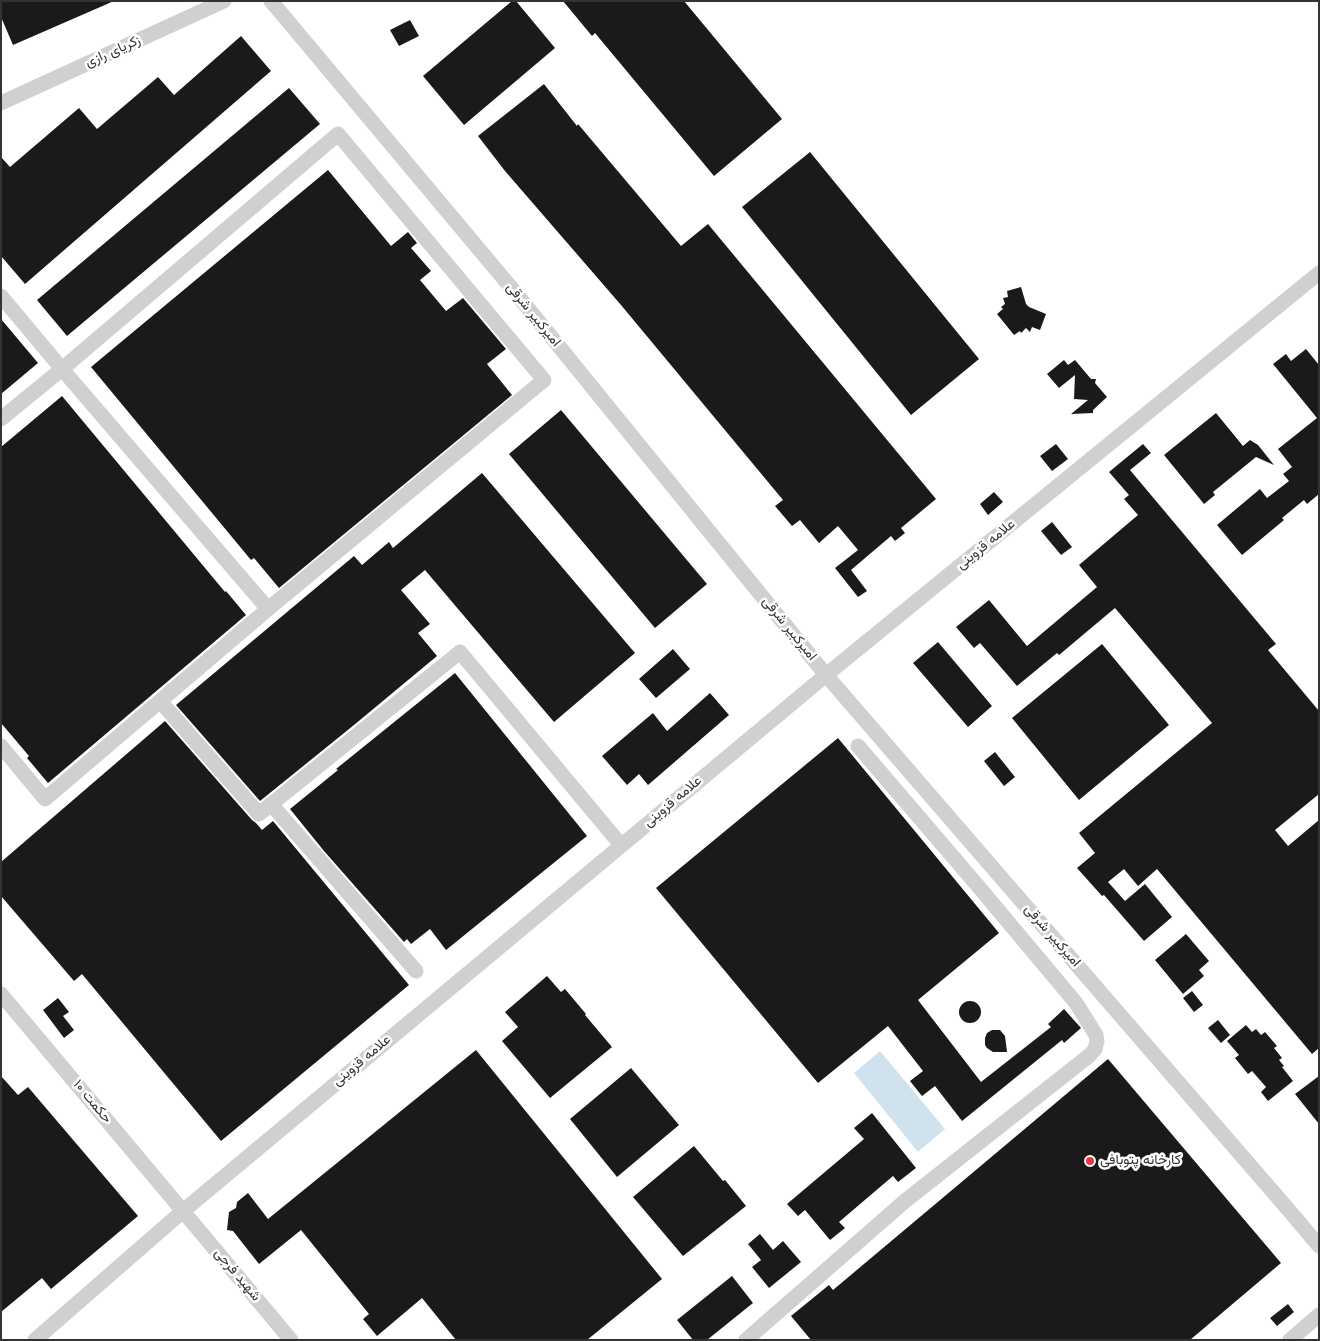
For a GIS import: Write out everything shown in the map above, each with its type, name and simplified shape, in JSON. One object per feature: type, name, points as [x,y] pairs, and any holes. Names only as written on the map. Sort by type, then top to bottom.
[{"type":"street","name":"زکریای رازی","points":[[1,103],[224,1]]},
{"type":"street","name":"امیرکبیر شرقی","points":[[270,1],[514,291],[826,675],[1319,1246]]},
{"type":"street","points":[[1,419],[338,134],[544,380],[268,609],[45,799],[1,746]]},
{"type":"street","name":"علامه قزوینی","points":[[35,1340],[182,1211],[826,675],[1319,272]]},
{"type":"street","points":[[1,296],[268,609]]},
{"type":"street","points":[[160,701],[259,814],[460,652],[622,846]]},
{"type":"street","points":[[746,1340],[905,1201],[1086,1058],[1095,1049],[1097,1041],[1096,1036],[1076,1003],[858,746]]},
{"type":"street","points":[[271,804],[416,971]]},
{"type":"street","name":"حکمت ۱۰","points":[[1,994],[182,1211]]},
{"type":"street","name":"شهید فرجی","points":[[182,1211],[291,1340]]},
{"type":"street","points":[[1290,1340],[1319,1315]]},
{"type":"water","points":[[880,1051],[945,1129],[918,1152],[854,1073]]},
{"type":"building","points":[[1,1],[114,1],[13,45],[1,17]]},
{"type":"building","points":[[512,1],[516,1],[555,48],[464,125],[423,76]]},
{"type":"building","points":[[563,1],[684,1],[782,119],[714,176],[595,33],[592,36]]},
{"type":"building","points":[[410,20],[419,36],[399,46],[390,30]]},
{"type":"building","points":[[241,36],[271,71],[25,284],[1,256],[1,157],[10,167],[79,108],[97,129],[158,77],[174,95]]},
{"type":"building","points":[[544,84],[577,126],[578,124],[681,246],[708,224],[936,499],[901,528],[905,533],[895,541],[891,536],[851,570],[867,591],[858,597],[835,568],[858,550],[838,526],[819,543],[800,520],[792,526],[775,506],[783,500],[621,305],[505,171],[478,136]]},
{"type":"building","points":[[289,88],[320,124],[67,336],[37,300]]},
{"type":"building","points":[[810,152],[979,359],[911,415],[742,207]]},
{"type":"building","points":[[328,170],[391,246],[408,232],[417,243],[411,248],[431,271],[420,280],[446,311],[463,298],[506,349],[487,364],[512,395],[279,588],[254,558],[251,560],[91,367]]},
{"type":"building","points":[[1021,287],[1026,304],[1046,314],[1040,330],[1032,327],[1030,332],[1026,328],[1021,333],[1020,331],[1014,335],[997,314],[1003,309],[1001,307],[1005,304],[1003,298],[1008,297],[1007,291]]},
{"type":"building","points":[[1,319],[38,363],[1,394]]},
{"type":"building","points":[[1306,349],[1319,365],[1319,494],[1307,504],[1304,500],[1282,518],[1284,520],[1242,555],[1217,525],[1260,489],[1267,498],[1289,481],[1283,474],[1292,467],[1278,449],[1317,418],[1273,364],[1286,354],[1291,361]]},
{"type":"building","points":[[1064,360],[1068,365],[1075,360],[1091,379],[1096,379],[1095,383],[1107,397],[1093,410],[1093,413],[1071,414],[1088,400],[1074,399],[1075,375],[1059,388],[1047,374]]},
{"type":"building","points":[[62,396],[246,615],[48,783],[27,758],[29,756],[1,723],[1,447]]},
{"type":"building","points":[[561,410],[707,584],[655,628],[509,454]]},
{"type":"building","points":[[1216,413],[1243,446],[1250,440],[1258,445],[1274,465],[1256,457],[1213,492],[1215,495],[1204,504],[1164,455]]},
{"type":"building","points":[[1056,444],[1068,459],[1052,471],[1040,456]]},
{"type":"building","points":[[1143,444],[1151,453],[1130,470],[1276,644],[1268,650],[1319,711],[1319,794],[1275,830],[1288,846],[1319,820],[1319,1048],[1312,1054],[1157,869],[1138,886],[1124,869],[1108,882],[1125,901],[1145,884],[1172,917],[1144,941],[1104,895],[1102,896],[1077,868],[1095,853],[1079,833],[1212,723],[1115,608],[1059,655],[1057,653],[1017,686],[980,643],[974,648],[956,627],[989,600],[1027,646],[1097,587],[1079,565],[1138,515],[1124,499],[1129,495],[1109,472]]},
{"type":"building","points":[[482,473],[635,653],[554,722],[425,570],[401,590],[430,624],[418,633],[437,656],[260,801],[176,705],[354,556],[362,565],[389,542],[393,548]]},
{"type":"building","points":[[994,492],[1003,502],[988,515],[980,504]]},
{"type":"building","points":[[1052,522],[1072,547],[1061,555],[1041,531]]},
{"type":"building","points":[[938,642],[992,706],[968,727],[913,663]]},
{"type":"building","points":[[1102,644],[1169,725],[1079,800],[1012,718]]},
{"type":"building","points":[[673,649],[690,669],[656,698],[639,679]]},
{"type":"building","points":[[455,673],[587,836],[446,950],[430,929],[411,944],[407,939],[404,942],[324,851],[290,809],[338,770],[336,769]]},
{"type":"building","points":[[710,693],[729,715],[648,785],[639,774],[627,785],[602,756],[653,713],[667,731]]},
{"type":"building","points":[[165,721],[262,830],[273,821],[409,985],[221,1141],[82,974],[74,981],[1,896],[1,862]]},
{"type":"building","points":[[838,738],[999,933],[918,1000],[981,1082],[1051,1027],[1048,1024],[1064,1009],[1081,1028],[1064,1043],[1062,1040],[962,1121],[935,1086],[922,1096],[910,1081],[923,1071],[888,1026],[818,1083],[656,888]]},
{"type":"building","points":[[995,752],[1015,777],[1004,786],[984,761]]},
{"type":"building","points":[[1186,934],[1209,961],[1199,970],[1204,976],[1183,994],[1155,960]]},
{"type":"building","points":[[547,976],[561,992],[565,989],[612,1047],[550,1098],[502,1041],[518,1027],[505,1012]]},
{"type":"building","points":[[1192,991],[1203,1005],[1194,1012],[1183,998]]},
{"type":"building","points":[[58,998],[69,1012],[63,1016],[74,1030],[64,1038],[43,1010]]},
{"type":"building","points":[[966,1001],[974,1001],[981,1008],[981,1016],[974,1023],[966,1023],[959,1016],[959,1008]]},
{"type":"building","points":[[1218,1020],[1230,1035],[1221,1043],[1208,1028]]},
{"type":"building","points":[[1246,1025],[1252,1032],[1256,1029],[1261,1035],[1265,1032],[1277,1046],[1274,1048],[1282,1058],[1279,1060],[1284,1066],[1282,1067],[1293,1081],[1268,1101],[1261,1092],[1266,1087],[1252,1071],[1248,1074],[1235,1058],[1239,1055],[1227,1041]]},
{"type":"building","points":[[992,1030],[1000,1030],[1005,1036],[1007,1052],[993,1052],[987,1048],[985,1038],[987,1033]]},
{"type":"building","points":[[476,1050],[662,1279],[587,1340],[456,1340],[422,1298],[377,1336],[363,1319],[369,1314],[301,1230],[259,1264],[233,1231],[227,1230],[229,1212],[236,1208],[237,1202],[248,1193],[268,1219]]},
{"type":"building","name":"کارخانه پتوبافی","points":[[1108,1059],[1281,1263],[1190,1340],[811,1340],[791,1316],[829,1285],[833,1290]]},
{"type":"building","points":[[631,1068],[679,1125],[617,1177],[570,1119]]},
{"type":"building","points":[[1,1076],[18,1095],[28,1087],[138,1216],[51,1289],[42,1278],[1,1312]]},
{"type":"building","points":[[1319,1076],[1319,1124],[1295,1094]]},
{"type":"building","points":[[872,1113],[916,1168],[898,1182],[893,1176],[839,1222],[845,1228],[830,1240],[805,1210],[798,1216],[787,1204],[864,1139],[854,1128]]},
{"type":"building","points":[[694,1146],[746,1206],[683,1256],[633,1197]]},
{"type":"building","points":[[760,1234],[773,1250],[783,1241],[801,1262],[769,1288],[752,1267],[761,1260],[748,1244]]},
{"type":"building","points":[[732,1276],[753,1303],[707,1340],[693,1340],[677,1320]]},
{"type":"building","points":[[1288,1304],[1294,1312],[1277,1326],[1270,1318]]},
{"type":"place","name":"کارخانه پتوبافی","points":[[1090,1161]]}]
